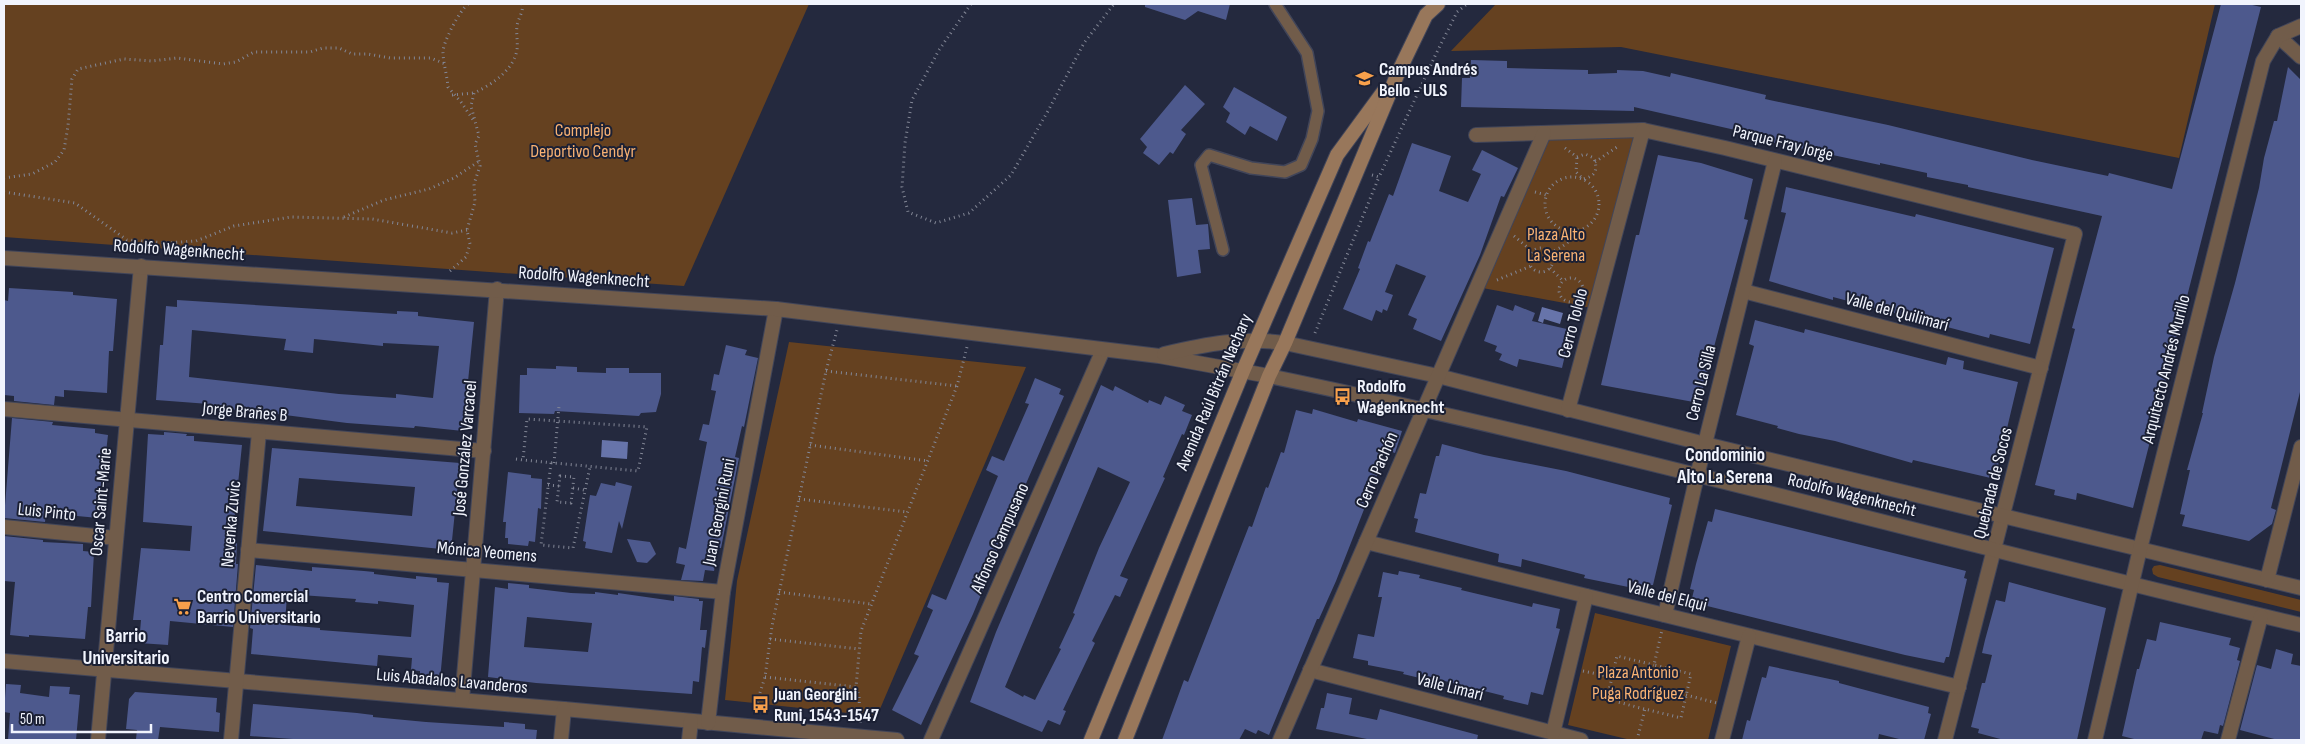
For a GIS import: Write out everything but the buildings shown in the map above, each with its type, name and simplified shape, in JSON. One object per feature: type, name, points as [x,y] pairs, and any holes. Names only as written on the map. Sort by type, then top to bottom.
[{"type":"main road","name":"Avenida Raúl Bitrán Nachary","points":[[1125,740],[1269,376],[1285,343],[1398,72],[1426,15],[1438,4]]},
{"type":"main road","name":"Avenida Raúl Bitrán Nachary","points":[[1091,740],[1243,371],[1337,155],[1398,72]]},
{"type":"street","points":[[2301,26],[2278,36],[2301,57]]},
{"type":"street","name":"Arquitecto Andrés Murillo","points":[[2095,740],[2140,549],[2263,60],[2278,36]]},
{"type":"street","name":"Parque Fray Jorge","points":[[1476,135],[1642,130],[2075,234]]},
{"type":"street","name":"Cerro Tololo","points":[[1568,410],[1642,130]]},
{"type":"street","name":"Cerro Pachón","points":[[1280,740],[1544,133]]},
{"type":"street","name":"Cerro La Silla","points":[[1666,615],[1697,476],[1775,161]]},
{"type":"street","name":"Quebrada de Socos","points":[[1945,740],[1996,550],[2075,234]]},
{"type":"street","name":"Rodolfo Wagenknecht","points":[[4,258],[438,285],[776,309],[1159,356],[1269,376],[1424,408],[2132,585],[2301,625]]},
{"type":"street","name":"Oscar Saint-Marie","points":[[98,740],[141,266]]},
{"type":"street","name":"José González Varcacel","points":[[462,700],[498,289]]},
{"type":"street","name":"Valle del Quilimarí","points":[[1743,291],[2041,368]]},
{"type":"street","name":"Juan Georgini Runi","points":[[708,723],[723,592],[776,309]]},
{"type":"street","name":"Rodolfo Wagenknecht","points":[[1159,356],[1207,344],[1257,339],[1285,343],[1438,376],[2004,518],[2301,588]]},
{"type":"street","name":"Alfonso Campusano","points":[[931,740],[1103,350]]},
{"type":"street","name":"Jorge Brañes B","points":[[4,409],[484,451]]},
{"type":"street","name":"Nevenka Zuvic","points":[[231,740],[259,432]]},
{"type":"street","points":[[2267,580],[2301,447]]},
{"type":"street","name":"Luis Pinto","points":[[4,527],[116,538]]},
{"type":"street","name":"Valle del Elqui","points":[[1366,542],[1959,686]]},
{"type":"street","name":"Mónica Yeomens","points":[[248,550],[723,592]]},
{"type":"street","points":[[1553,733],[1586,596]]},
{"type":"street","points":[[2228,740],[2261,616]]},
{"type":"street","points":[[1722,740],[1749,636]]},
{"type":"street","name":"Luis Abadalos Lavanderos","points":[[4,661],[564,709],[897,740]]},
{"type":"street","name":"Valle Limarí","points":[[1310,670],[1581,740]]},
{"type":"street","points":[[561,740],[564,709]]},
{"type":"street","points":[[689,740],[691,721]]},
{"type":"lane","points":[[1223,250],[1200,165],[1209,155],[1252,168],[1285,172],[1301,165],[1312,139],[1318,111],[1307,53],[1275,4]]},
{"type":"path","points":[[468,4],[452,28],[442,51],[448,87],[452,95],[462,102],[475,124]]},
{"type":"path","points":[[452,95],[474,93],[491,85],[511,65],[517,51],[517,26],[523,9],[522,4]]},
{"type":"path","points":[[971,4],[939,50],[912,100],[905,143],[902,187],[908,212],[936,223],[969,213],[1011,174],[1048,112],[1084,42],[1114,4]]},
{"type":"path","points":[[1309,348],[1379,177],[1457,12],[1467,4]]},
{"type":"path","points":[[4,178],[32,174],[55,162],[64,150],[72,79],[78,68],[124,59],[152,61],[177,58],[223,64],[236,62],[254,52],[310,52],[323,48],[339,48],[352,54],[368,54],[390,58],[431,58],[445,64]]},
{"type":"path","points":[[438,285],[466,257],[470,244],[467,230],[475,202],[474,184],[480,166],[475,144],[479,136],[471,106],[474,93]]},
{"type":"path","points":[[1544,133],[1577,157]]},
{"type":"path","points":[[1577,157],[1576,172],[1583,179],[1595,189],[1599,204],[1594,219],[1588,226],[1575,230],[1564,230],[1550,220],[1545,204],[1546,196],[1550,187],[1565,178],[1583,179],[1592,177],[1596,165],[1594,158],[1585,154],[1577,157]]},
{"type":"path","points":[[342,218],[384,200],[429,189],[454,178],[478,162]]},
{"type":"path","points":[[1357,170],[1379,177]]},
{"type":"path","points":[[4,192],[75,203],[127,240],[167,243],[196,241],[234,226],[292,217],[372,219],[452,233],[467,230]]},
{"type":"path","points":[[1503,227],[1534,252]]},
{"type":"path","points":[[1550,253],[1568,242],[1574,236],[1575,230]]},
{"type":"path","points":[[1542,248],[1550,253],[1553,263],[1546,271],[1538,272],[1531,266],[1530,257],[1534,252],[1542,248]]},
{"type":"path","points":[[1477,287],[1531,266]]},
{"type":"path","points":[[1550,268],[1564,281]]},
{"type":"path","points":[[1570,278],[1580,282],[1583,294],[1578,300],[1570,302],[1563,299],[1560,288],[1564,281],[1570,278]]},
{"type":"path","points":[[750,727],[765,677],[779,592],[826,371],[840,318]]},
{"type":"path","points":[[860,737],[859,695],[856,686],[861,631],[957,386],[970,334]]},
{"type":"path","points":[[826,371],[957,386]]},
{"type":"path","points":[[558,406],[553,463],[548,484],[541,545],[573,548],[590,466]]},
{"type":"path","points":[[516,459],[523,460],[553,463],[638,471],[647,427],[527,419],[523,460]]},
{"type":"path","points":[[810,445],[928,461]]},
{"type":"path","points":[[560,476],[574,477],[573,488],[571,503],[557,502],[560,476]]},
{"type":"path","points":[[548,484],[559,486]]},
{"type":"path","points":[[573,488],[585,490]]},
{"type":"path","points":[[799,499],[907,512]]},
{"type":"path","points":[[779,592],[871,604]]},
{"type":"path","points":[[1654,665],[1666,615]]},
{"type":"path","points":[[770,639],[859,649]]},
{"type":"path","points":[[1617,656],[1654,665],[1691,674],[1681,718],[1607,699],[1617,656]]},
{"type":"path","points":[[1569,668],[1612,677]]},
{"type":"path","points":[[765,677],[856,686]]},
{"type":"path","points":[[1686,695],[1730,706]]},
{"type":"path","points":[[1637,740],[1644,709]]},
{"type":"green space","name":"Complejo Deportivo Cendyr","points":[[4,4],[809,4],[684,286],[4,237]]},
{"type":"green space","points":[[1496,4],[2215,4],[2179,158],[1621,47],[1451,51]]},
{"type":"green space","name":"Plaza Alto La Serena","points":[[1643,130],[1597,309],[1477,287],[1544,133]]},
{"type":"green space","points":[[789,342],[1026,367],[877,716],[725,700],[737,581]]},
{"type":"green space","points":[[2160,565],[2301,600],[2301,612],[2158,577],[2153,574],[2152,569],[2154,566]]},
{"type":"green space","name":"Plaza Antonio Puga Rodríguez","points":[[1595,613],[1731,646],[1708,740],[1631,740],[1568,725]]},
{"type":"water","points":[[1542,307],[1563,313],[1560,324],[1544,319],[1543,323],[1538,321]]},
{"type":"water","points":[[602,440],[628,442],[627,459],[601,457]]},
{"type":"place","name":"Campus Andrés Bello - ULS","points":[[1365,79]]},
{"type":"place","name":"Rodolfo Wagenknecht","points":[[1343,396]]},
{"type":"place","name":"Centro Comercial Barrio Universitario","points":[[183,606]]},
{"type":"place","name":"Juan Georgini Runi, 1543-1547","points":[[760,704]]},
{"type":"district","name":"Condominio Alto La Serena","points":[[1725,466]]},
{"type":"district","name":"Barrio Universitario","points":[[126,647]]}]
